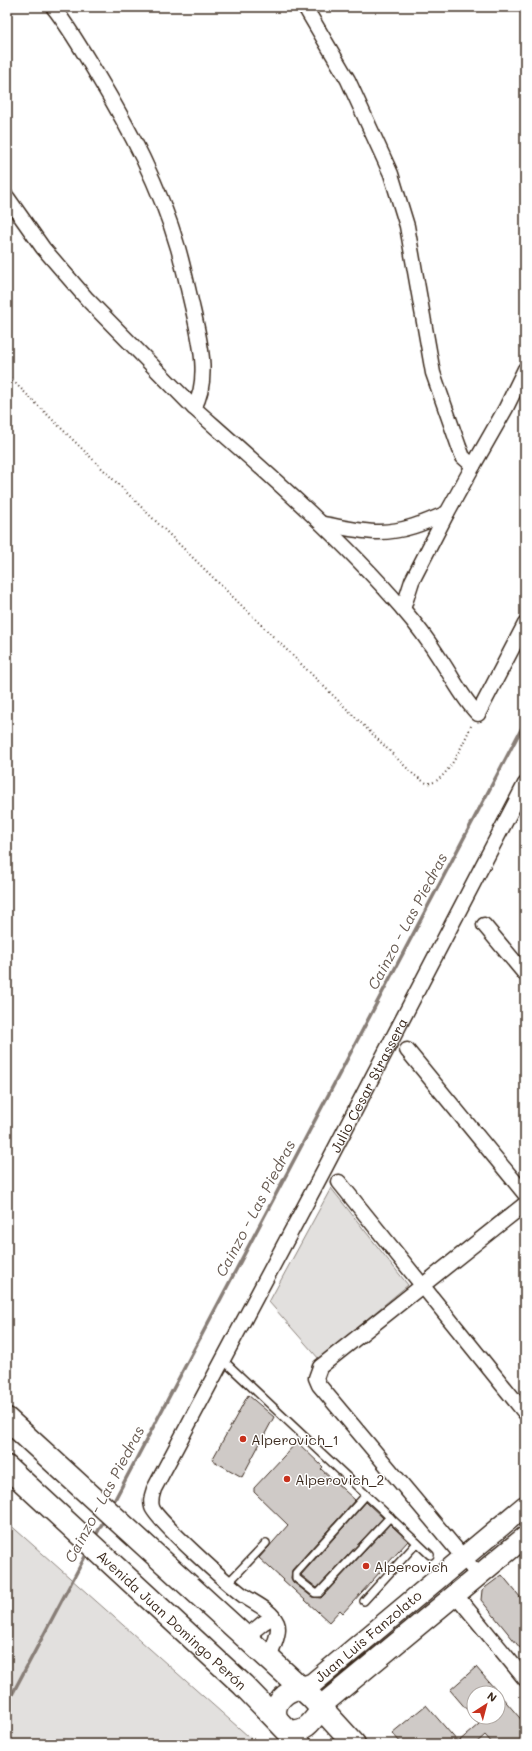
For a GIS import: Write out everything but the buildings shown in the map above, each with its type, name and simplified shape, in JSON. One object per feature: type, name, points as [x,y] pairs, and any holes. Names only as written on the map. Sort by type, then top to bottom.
[{"type":"main road","points":[[7,1419],[91,1496],[133,1532],[302,1688],[354,1744]]},
{"type":"main road","name":"Avenida Juan Domingo Perón","points":[[7,1467],[243,1685],[300,1744]]},
{"type":"street","points":[[53,7],[65,22],[118,110],[155,185],[178,248],[197,328],[201,360],[203,384],[200,396],[194,408]]},
{"type":"street","points":[[60,7],[65,22]]},
{"type":"street","points":[[305,7],[348,80],[391,174],[407,226],[433,373],[463,457],[473,466]]},
{"type":"street","points":[[7,197],[43,248],[87,299],[194,408],[323,524],[403,608],[430,643],[466,702],[478,714],[525,624]]},
{"type":"street","points":[[403,608],[412,581],[447,513],[506,408],[525,369]]},
{"type":"street","points":[[323,524],[378,532],[392,531],[416,526],[447,513]]},
{"type":"street","name":"Julio Cesar Strassera","points":[[229,1582],[201,1558],[159,1517],[152,1508],[151,1500],[154,1489],[525,784]]},
{"type":"street","points":[[484,925],[525,974]]},
{"type":"street","points":[[406,1050],[525,1194]]},
{"type":"street","points":[[339,1182],[525,1413]]},
{"type":"street","points":[[478,1575],[319,1385],[316,1378],[320,1367],[525,1204]]},
{"type":"street","name":"Juan Luis Fanzolato","points":[[302,1688],[314,1683],[525,1506]]},
{"type":"street","name":"Juan Luis Fanzolato","points":[[321,1708],[455,1594],[525,1537]]},
{"type":"street","points":[[229,1582],[243,1595],[266,1610],[278,1625],[277,1634],[269,1658]]},
{"type":"street","points":[[455,1594],[525,1679]]},
{"type":"street","points":[[246,1637],[273,1617]]},
{"type":"street","points":[[302,1688],[287,1693],[280,1699],[276,1707],[275,1715],[280,1723],[292,1730],[300,1730],[312,1721],[321,1708]]},
{"type":"lane","points":[[223,1360],[430,1555]]},
{"type":"lane","points":[[366,1495],[296,1573],[296,1578],[315,1593],[319,1593],[390,1517]]},
{"type":"lane","points":[[229,1582],[266,1543]]},
{"type":"lane","points":[[364,1601],[417,1543]]},
{"type":"path","points":[[7,375],[414,775],[426,783],[437,782],[447,772],[478,714]]},
{"type":"shaded area","points":[[331,1188],[408,1285],[319,1359],[269,1302]]},
{"type":"shaded area","points":[[7,1522],[257,1744],[7,1744]]},
{"type":"waterway","name":"Cainzo - Las Piedras","points":[[112,1505],[525,722]]},
{"type":"waterway","name":"Cainzo - Las Piedras","points":[[94,1539],[105,1518]]},
{"type":"waterway","name":"Cainzo - Las Piedras","points":[[7,1704],[88,1551]]},
{"type":"place","name":"Alperovich_1","points":[[243,1439]]},
{"type":"place","name":"Alperovich_2","points":[[287,1479]]},
{"type":"place","name":"Alperovich","points":[[366,1566]]}]
